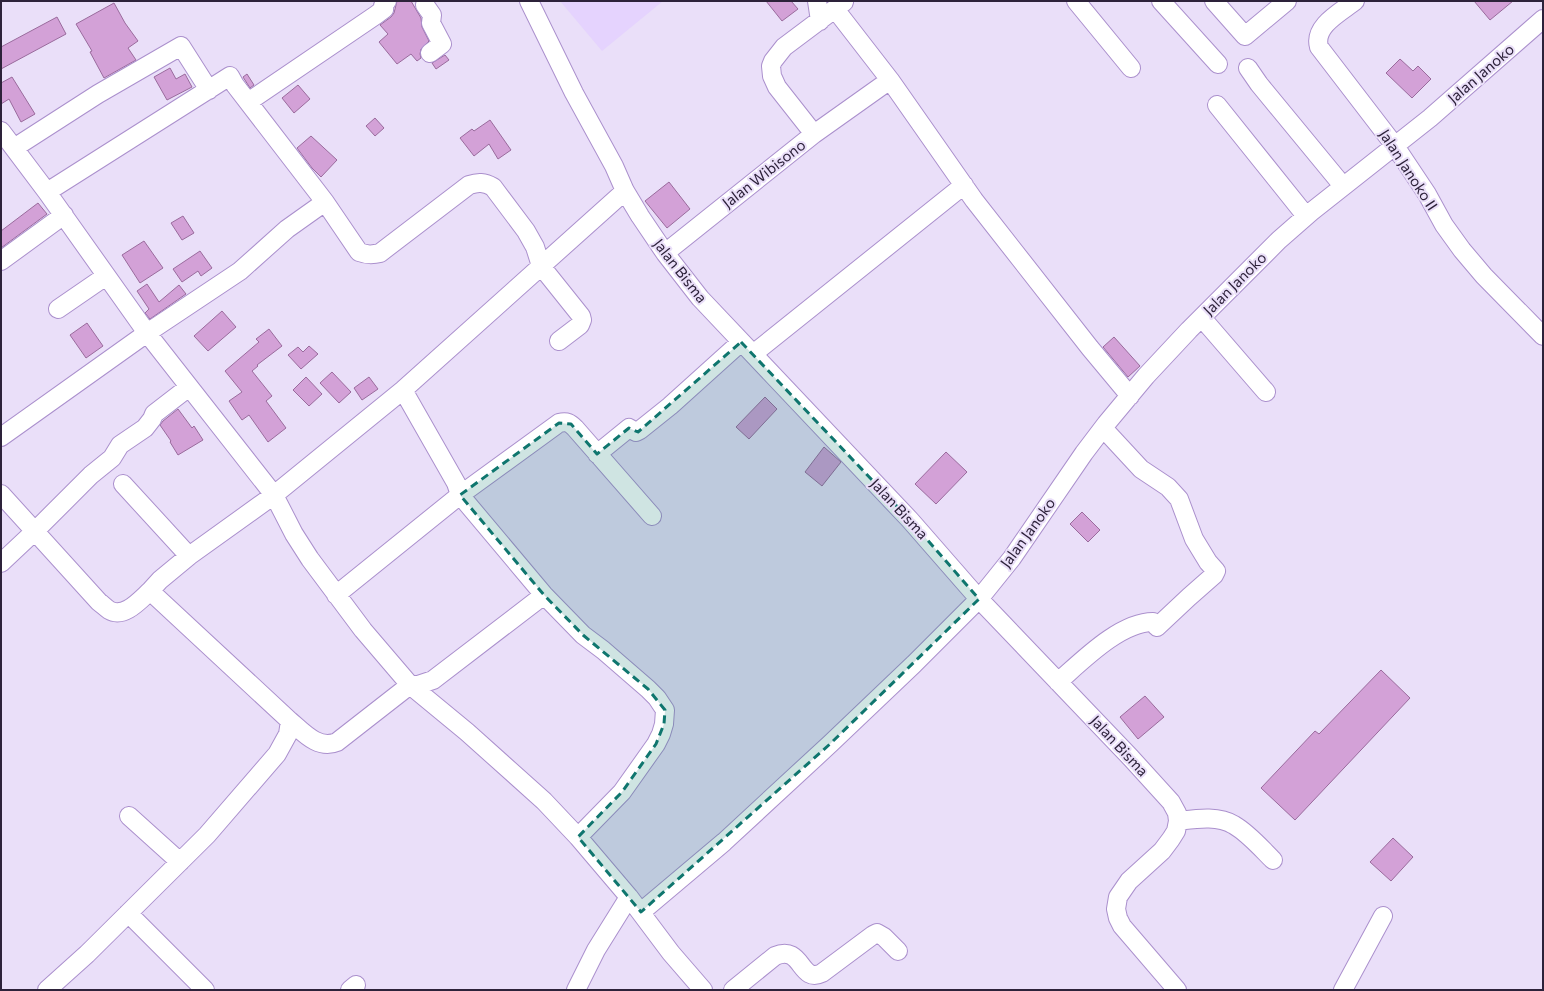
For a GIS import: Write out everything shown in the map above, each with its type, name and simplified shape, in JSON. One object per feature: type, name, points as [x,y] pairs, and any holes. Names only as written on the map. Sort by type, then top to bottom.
[{"type":"street","points":[[248,102],[376,16],[384,9],[383,6],[387,1]]},
{"type":"street","name":"Jalan Bisma","points":[[529,1],[574,93],[614,166],[625,191],[665,253],[700,298],[910,520],[979,599],[1131,758],[1171,802],[1177,813],[1178,821]]},
{"type":"street","points":[[817,1],[820,21]]},
{"type":"street","points":[[1076,1],[1131,68]]},
{"type":"street","points":[[1161,1],[1218,64]]},
{"type":"street","points":[[1214,1],[1245,36],[1287,1]]},
{"type":"street","name":"Jalan Janoko II","points":[[1355,1],[1324,26],[1319,34],[1318,41],[1323,53],[1395,146],[1427,194],[1444,225],[1462,250],[1484,276],[1543,336]]},
{"type":"street","points":[[426,2],[432,14],[431,23],[442,44],[430,54]]},
{"type":"street","points":[[840,5],[890,80],[964,185],[1090,348],[1130,396]]},
{"type":"street","name":"Jalan Wibisono","points":[[665,253],[814,134],[777,87],[772,76],[771,66],[773,61],[784,48],[840,5]]},
{"type":"street","name":"Jalan Janoko","points":[[641,912],[724,842],[830,744],[908,670],[979,599],[1016,551],[1084,452],[1146,376],[1279,240],[1343,186],[1430,118],[1543,19]]},
{"type":"street","points":[[14,148],[98,94],[181,46],[208,90]]},
{"type":"street","points":[[1248,68],[1252,76],[1268,96],[1343,186]]},
{"type":"street","points":[[47,192],[230,76],[248,102],[325,202],[359,252],[366,255],[380,253],[469,185],[486,183],[493,187],[526,231],[535,247],[541,266],[581,316],[582,320],[580,325],[559,342]]},
{"type":"street","points":[[814,134],[890,80]]},
{"type":"street","points":[[1217,105],[1306,216]]},
{"type":"street","points":[[1,131],[64,215],[147,333],[274,495],[294,534],[336,595],[383,654],[410,684],[468,732],[528,786],[578,837],[629,897],[671,953],[703,990]]},
{"type":"street","points":[[597,454],[629,428],[636,432],[640,430],[964,185]]},
{"type":"street","points":[[1,494],[99,602],[110,611],[125,611],[189,556],[274,495],[403,390],[625,191]]},
{"type":"street","points":[[1,437],[147,333],[240,271],[287,229],[325,202]]},
{"type":"street","points":[[1,261],[64,215]]},
{"type":"street","points":[[58,309],[106,276]]},
{"type":"street","points":[[1202,318],[1266,392]]},
{"type":"street","points":[[1,563],[91,475],[112,458],[120,445],[145,428],[154,414],[189,387]]},
{"type":"street","points":[[403,390],[456,483],[460,496],[544,596],[583,635],[648,689],[657,698],[665,710],[664,724],[656,744],[622,792],[578,837]]},
{"type":"street","points":[[336,595],[460,496],[559,423],[568,422],[571,424],[652,516]]},
{"type":"street","points":[[1058,682],[1112,637],[1145,622],[1153,622],[1158,627],[1188,597],[1214,575],[1216,571],[1208,562],[1194,539],[1179,499],[1168,487],[1142,469],[1103,428]]},
{"type":"street","points":[[123,484],[189,556]]},
{"type":"street","points":[[150,591],[290,721],[317,742],[322,744],[333,744],[342,738],[410,684],[418,685],[433,680],[544,596]]},
{"type":"street","points":[[47,990],[128,913],[206,835],[277,754],[288,734],[290,721]]},
{"type":"street","points":[[129,816],[180,862]]},
{"type":"street","points":[[1177,990],[1122,926],[1118,918],[1116,909],[1118,897],[1129,881],[1167,845],[1176,831],[1178,821],[1208,819],[1222,820],[1233,824],[1273,860]]},
{"type":"street","points":[[576,990],[596,950],[629,897]]},
{"type":"street","points":[[128,913],[205,990]]},
{"type":"street","points":[[1343,990],[1383,916]]},
{"type":"street","points":[[733,990],[779,954],[789,954],[793,956],[805,971],[816,975],[822,973],[877,933],[884,936],[898,951]]},
{"type":"highlighted area","points":[[741,342],[910,520],[979,599],[830,744],[641,912],[578,837],[622,792],[656,744],[664,724],[665,710],[648,689],[583,635],[544,595],[460,495],[559,423],[571,424],[597,454],[629,428],[638,432]]},
{"type":"shaded area","points":[[560,1],[663,1],[602,51]]},
{"type":"building","points":[[397,1],[411,1],[421,18],[422,27],[429,41],[421,49],[421,58],[417,61],[411,54],[397,64],[379,42],[388,34],[380,25],[394,13]]},
{"type":"building","points":[[766,1],[791,1],[798,9],[782,21]]},
{"type":"building","points":[[1474,1],[1513,1],[1490,20]]},
{"type":"building","points":[[114,3],[125,23],[138,41],[128,48],[136,60],[104,78],[90,52],[92,51],[76,24]]},
{"type":"building","points":[[57,17],[66,34],[1,69],[1,47]]},
{"type":"building","points":[[445,55],[449,60],[436,69],[432,63]]},
{"type":"building","points":[[1400,59],[1413,71],[1418,66],[1431,79],[1412,98],[1386,73]]},
{"type":"building","points":[[170,68],[176,79],[185,74],[192,87],[167,100],[154,77]]},
{"type":"building","points":[[247,74],[254,85],[250,88],[243,77]]},
{"type":"building","points":[[12,77],[35,114],[21,122],[9,99],[1,104],[1,83]]},
{"type":"building","points":[[298,85],[310,99],[294,113],[282,98]]},
{"type":"building","points":[[375,118],[384,128],[375,136],[366,126]]},
{"type":"building","points":[[490,120],[511,150],[498,159],[489,144],[474,156],[460,138],[472,129],[474,131]]},
{"type":"building","points":[[311,136],[337,160],[321,177],[297,148]]},
{"type":"building","points":[[669,182],[690,209],[667,228],[645,201]]},
{"type":"building","points":[[38,203],[47,214],[1,248],[1,231]]},
{"type":"building","points":[[183,216],[194,233],[182,240],[171,223]]},
{"type":"building","points":[[144,241],[163,268],[140,283],[122,255]]},
{"type":"building","points":[[200,251],[212,268],[201,276],[198,271],[182,282],[173,269]]},
{"type":"building","points":[[147,284],[159,302],[179,285],[186,294],[150,319],[145,313],[149,309],[137,291]]},
{"type":"building","points":[[222,311],[236,327],[208,351],[194,336]]},
{"type":"building","points":[[87,323],[103,346],[86,358],[70,335]]},
{"type":"building","points":[[269,329],[282,346],[257,365],[258,366],[252,371],[272,396],[266,401],[286,428],[268,442],[249,415],[242,420],[229,401],[242,392],[225,371],[259,342],[256,339]]},
{"type":"building","points":[[1114,337],[1140,366],[1128,377],[1103,347]]},
{"type":"building","points":[[309,346],[318,354],[301,369],[288,355],[298,347],[303,352]]},
{"type":"building","points":[[332,372],[351,392],[339,403],[320,383]]},
{"type":"building","points":[[306,377],[322,394],[309,406],[293,390]]},
{"type":"building","points":[[369,377],[378,389],[362,400],[354,388]]},
{"type":"building","points":[[765,397],[777,409],[749,439],[736,427]]},
{"type":"building","points":[[178,409],[192,428],[194,426],[203,440],[178,455],[170,442],[171,441],[160,425]]},
{"type":"building","points":[[824,447],[841,462],[822,486],[805,472]]},
{"type":"building","points":[[946,452],[967,472],[936,504],[915,484]]},
{"type":"building","points":[[1082,512],[1100,530],[1088,542],[1070,524]]},
{"type":"building","points":[[1381,670],[1410,698],[1295,820],[1261,788],[1315,731],[1319,734]]},
{"type":"building","points":[[1145,696],[1164,717],[1138,739],[1120,717]]},
{"type":"building","points":[[1393,838],[1413,857],[1391,881],[1370,862]]}]
